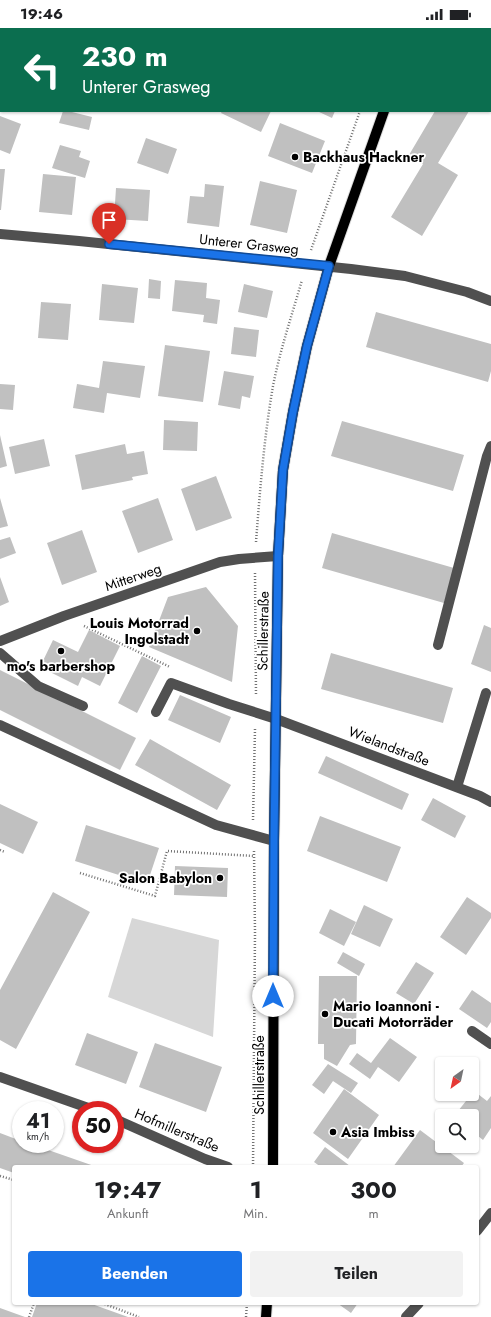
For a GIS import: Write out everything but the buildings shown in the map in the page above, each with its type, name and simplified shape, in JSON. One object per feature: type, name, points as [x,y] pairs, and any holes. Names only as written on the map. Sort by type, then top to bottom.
[{"type":"main road","name":"Schillerstraße","points":[[273,1165],[274,841],[278,556],[283,470],[293,412],[307,346],[329,266],[384,112]]},
{"type":"main road","points":[[266,1317],[267,1305]]},
{"type":"street","name":"Unterer Grasweg","points":[[0,234],[329,266],[405,276],[467,292],[491,301]]},
{"type":"street","points":[[438,645],[485,463],[491,446]]},
{"type":"street","name":"Mitterweg","points":[[0,640],[64,616],[220,562],[278,556]]},
{"type":"street","points":[[0,653],[38,686],[83,706]]},
{"type":"street","name":"Wielandstraße","points":[[156,712],[171,683],[229,704],[276,718],[457,787],[491,802]]},
{"type":"street","points":[[457,787],[486,693]]},
{"type":"street","points":[[0,725],[216,825],[274,841]]},
{"type":"street","points":[[472,1030],[491,1044]]},
{"type":"street","points":[[0,1077],[72,1102]]},
{"type":"street","name":"Hofmillerstraße","points":[[124,1123],[205,1159],[222,1165]]},
{"type":"street","points":[[479,1228],[491,1213]]},
{"type":"street","points":[[406,1317],[417,1305]]},
{"type":"path","points":[[64,616],[172,668]]},
{"type":"path","points":[[0,850],[5,852]]},
{"type":"path","points":[[80,873],[155,896],[168,852],[254,856]]},
{"type":"path","points":[[0,1176],[12,1179]]},
{"type":"path","points":[[29,1317],[33,1305]]},
{"type":"path","points":[[107,1305],[139,1317]]},
{"type":"path","points":[[246,1317],[247,1305]]},
{"type":"shaded area","points":[[132,918],[219,940],[213,1037],[108,997]]},
{"type":"place","name":"Backhaus Hackner","points":[[295,157]]},
{"type":"place","name":"Louis Motorrad Ingolstadt","points":[[197,631]]},
{"type":"place","name":"mo's barbershop","points":[[61,651]]},
{"type":"place","name":"Salon Babylon","points":[[220,878]]},
{"type":"place","name":"Mario Ioannoni - Ducati Motorräder","points":[[325,1014]]},
{"type":"place","name":"Asia Imbiss","points":[[333,1132]]},
{"type":"route","points":[[109,244],[329,266],[307,346],[293,412],[283,470],[278,556],[273,996]]}]
